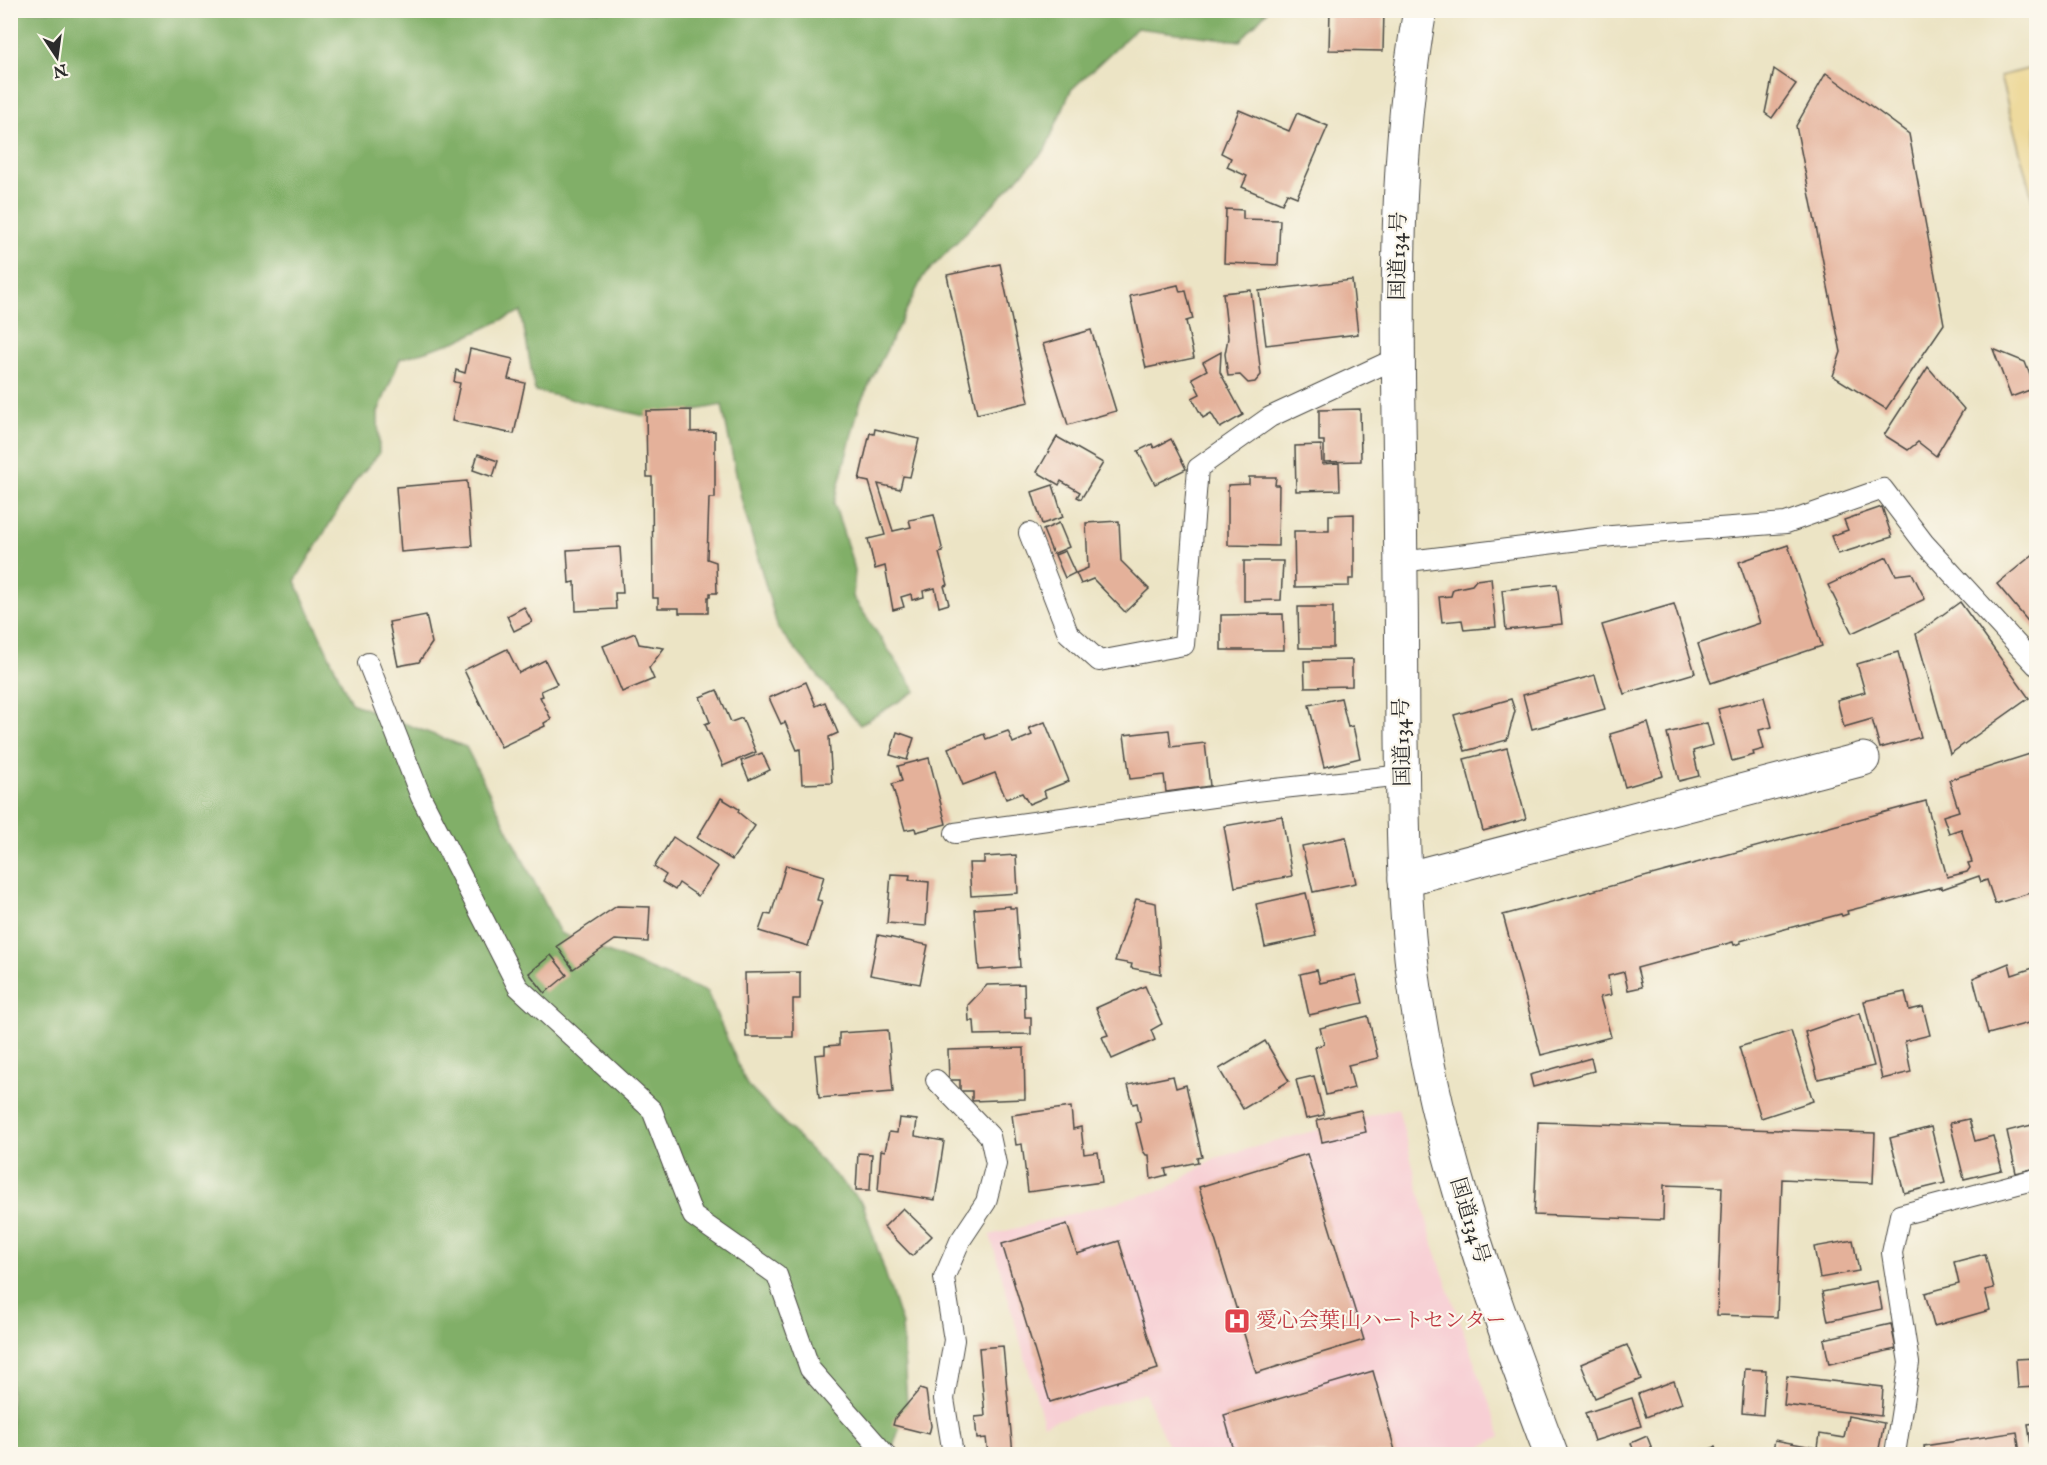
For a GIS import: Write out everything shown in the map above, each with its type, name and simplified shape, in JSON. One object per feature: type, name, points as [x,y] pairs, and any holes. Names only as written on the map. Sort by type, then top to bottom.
[{"type":"main road","name":"国道134号","points":[[1420,10],[1410,63],[1400,163],[1398,357],[1403,775],[1409,940],[1423,1035],[1443,1132],[1473,1242],[1551,1455]]},
{"type":"main road","points":[[1405,879],[1863,759]]},
{"type":"lane","points":[[1029,533],[1068,633],[1099,661],[1184,645],[1198,468],[1270,417],[1398,357]]},
{"type":"lane","points":[[1401,562],[1612,537],[1786,523],[1883,489],[1924,543],[2037,665]]},
{"type":"lane","points":[[368,663],[421,798],[518,987],[652,1110],[693,1216],[777,1275],[810,1369],[885,1455]]},
{"type":"lane","points":[[955,833],[1256,791],[1403,775]]},
{"type":"lane","points":[[936,1080],[990,1136],[996,1164],[986,1202],[960,1241],[944,1278],[954,1340],[944,1399],[953,1455]]},
{"type":"lane","points":[[1896,1455],[1909,1363],[1892,1253],[1900,1215],[2037,1179]]},
{"type":"shaded area","name":"愛心会葉山ハートセンター","points":[[1398,1108],[1434,1248],[1501,1436],[1469,1454],[1171,1454],[1145,1393],[1044,1424],[990,1235],[1166,1189],[1215,1158]]},
{"type":"green space","points":[[10,11],[1267,11],[1240,41],[1137,28],[1071,90],[1045,150],[923,277],[860,403],[834,503],[855,570],[853,597],[916,691],[860,725],[778,629],[741,498],[722,405],[653,418],[535,391],[521,311],[457,341],[400,359],[378,412],[379,454],[356,480],[295,581],[351,703],[466,747],[560,933],[707,992],[747,1085],[863,1204],[902,1325],[907,1404],[891,1454],[11,1454]]},
{"type":"sand","points":[[2036,67],[2036,213],[2000,76]]},
{"type":"building","points":[[1330,10],[1384,10],[1383,51],[1329,50]]},
{"type":"building","points":[[1774,69],[1796,84],[1772,118],[1765,113]]},
{"type":"building","points":[[1826,73],[1909,134],[1944,324],[1886,409],[1833,376],[1841,352],[1796,126]]},
{"type":"building","points":[[1239,110],[1289,131],[1297,113],[1328,126],[1297,197],[1287,193],[1282,204],[1242,187],[1247,176],[1227,167],[1231,158],[1221,153]]},
{"type":"building","points":[[1226,209],[1243,210],[1243,219],[1280,220],[1278,265],[1224,263]]},
{"type":"building","points":[[1000,264],[1029,402],[977,414],[947,275]]},
{"type":"building","points":[[1352,280],[1358,334],[1266,345],[1259,291]]},
{"type":"building","points":[[1178,285],[1180,292],[1186,291],[1193,319],[1186,321],[1194,358],[1146,368],[1130,296]]},
{"type":"building","points":[[1251,290],[1261,375],[1255,382],[1248,383],[1240,375],[1228,376],[1225,354],[1228,338],[1223,293]]},
{"type":"building","points":[[1091,330],[1116,411],[1068,425],[1043,344]]},
{"type":"building","points":[[470,349],[513,359],[508,379],[525,383],[514,434],[452,421],[460,383],[454,382],[456,370],[465,373]]},
{"type":"building","points":[[1993,349],[2025,362],[2035,388],[2011,397]]},
{"type":"building","points":[[1221,352],[1220,372],[1243,415],[1220,428],[1211,413],[1203,418],[1192,398],[1200,394],[1192,378],[1207,370],[1203,362]]},
{"type":"building","points":[[1928,367],[1964,409],[1936,456],[1918,442],[1908,450],[1884,435]]},
{"type":"building","points":[[1360,409],[1361,461],[1324,462],[1324,441],[1319,441],[1319,410]]},
{"type":"building","points":[[691,410],[691,432],[715,431],[715,498],[709,498],[707,559],[716,562],[717,593],[710,593],[708,597],[708,613],[679,613],[679,608],[658,608],[658,598],[653,598],[652,477],[647,477],[646,411]]},
{"type":"building","points":[[875,429],[919,439],[910,477],[903,476],[900,489],[878,484],[893,531],[911,527],[909,520],[934,515],[943,552],[939,553],[948,585],[944,586],[949,604],[939,607],[935,588],[923,591],[924,597],[912,600],[911,594],[901,597],[904,607],[893,610],[885,566],[875,569],[868,539],[885,535],[869,482],[859,480],[870,433],[874,434]]},
{"type":"building","points":[[1057,437],[1103,463],[1081,499],[1077,497],[1080,492],[1061,481],[1059,485],[1037,472]]},
{"type":"building","points":[[1171,439],[1186,469],[1155,484],[1138,451],[1152,444],[1154,448]]},
{"type":"building","points":[[1321,445],[1322,464],[1339,463],[1340,490],[1296,491],[1295,446]]},
{"type":"building","points":[[478,454],[498,461],[493,477],[473,470]]},
{"type":"building","points":[[1249,477],[1276,477],[1275,485],[1279,485],[1278,546],[1228,545],[1228,485],[1249,484]]},
{"type":"building","points":[[467,481],[472,546],[401,552],[396,487]]},
{"type":"building","points":[[1053,485],[1063,517],[1042,524],[1032,492]]},
{"type":"building","points":[[1882,507],[1892,537],[1838,554],[1831,536],[1848,530],[1844,520]]},
{"type":"building","points":[[1354,514],[1354,579],[1349,579],[1349,586],[1295,587],[1294,531],[1329,531],[1329,515]]},
{"type":"building","points":[[1119,521],[1121,561],[1149,589],[1125,612],[1093,579],[1081,584],[1076,573],[1088,568],[1086,523]]},
{"type":"building","points":[[1059,523],[1069,547],[1053,554],[1043,530]]},
{"type":"building","points":[[1788,545],[1822,646],[1711,683],[1698,644],[1760,623],[1739,562]]},
{"type":"building","points":[[620,547],[623,593],[615,593],[616,609],[576,611],[575,582],[569,583],[567,550]]},
{"type":"building","points":[[1065,551],[1075,573],[1065,578],[1055,555]]},
{"type":"building","points":[[2036,552],[2036,631],[1997,584]]},
{"type":"building","points":[[1887,557],[1896,575],[1912,573],[1925,599],[1852,633],[1828,585]]},
{"type":"building","points":[[1244,561],[1283,561],[1281,600],[1244,601]]},
{"type":"building","points":[[1491,578],[1496,627],[1464,630],[1462,620],[1442,622],[1439,597],[1451,596],[1453,589],[1472,585],[1476,580]]},
{"type":"building","points":[[1557,584],[1562,624],[1506,630],[1502,590]]},
{"type":"building","points":[[1960,602],[2029,698],[1950,754],[1916,634]]},
{"type":"building","points":[[1674,604],[1695,673],[1624,694],[1602,625]]},
{"type":"building","points":[[524,607],[532,622],[514,631],[507,616]]},
{"type":"building","points":[[1298,607],[1333,607],[1333,648],[1299,648]]},
{"type":"building","points":[[1283,614],[1284,650],[1221,650],[1221,615]]},
{"type":"building","points":[[426,615],[432,643],[419,662],[398,666],[389,622]]},
{"type":"building","points":[[635,633],[639,644],[664,648],[649,668],[654,679],[622,692],[603,646]]},
{"type":"building","points":[[507,649],[519,673],[545,660],[557,684],[541,691],[543,696],[540,697],[551,719],[544,723],[545,726],[501,747],[464,670]]},
{"type":"building","points":[[1898,652],[1921,737],[1880,748],[1872,719],[1844,727],[1837,700],[1865,692],[1857,664]]},
{"type":"building","points":[[1352,660],[1352,686],[1305,687],[1304,661]]},
{"type":"building","points":[[1595,675],[1605,709],[1532,729],[1523,695]]},
{"type":"building","points":[[806,682],[816,706],[825,702],[838,733],[829,737],[832,783],[802,784],[800,749],[797,750],[785,722],[781,724],[769,698]]},
{"type":"building","points":[[717,690],[731,722],[742,718],[756,752],[723,766],[705,724],[710,722],[700,697]]},
{"type":"building","points":[[1764,697],[1772,727],[1759,730],[1764,749],[1753,752],[1754,755],[1732,761],[1718,709]]},
{"type":"building","points":[[1341,698],[1348,727],[1353,726],[1360,758],[1324,767],[1309,705]]},
{"type":"building","points":[[1511,699],[1515,711],[1507,740],[1465,751],[1454,715]]},
{"type":"building","points":[[1045,722],[1069,781],[1044,791],[1046,797],[1029,804],[1022,793],[1006,799],[995,773],[963,785],[948,748],[984,734],[986,739],[1008,731],[1013,743],[1032,735],[1029,728]]},
{"type":"building","points":[[1648,723],[1663,776],[1625,787],[1610,734]]},
{"type":"building","points":[[1707,723],[1713,745],[1693,751],[1699,776],[1679,781],[1667,733]]},
{"type":"building","points":[[1169,730],[1171,747],[1205,743],[1210,786],[1166,792],[1164,775],[1130,779],[1124,735]]},
{"type":"building","points":[[897,732],[914,738],[907,760],[890,755]]},
{"type":"building","points":[[1507,748],[1526,819],[1483,831],[1464,759]]},
{"type":"building","points":[[2036,752],[2036,891],[1995,904],[1987,880],[1981,882],[1979,876],[1942,889],[1941,887],[1847,911],[1848,914],[1842,916],[1841,914],[1740,941],[1741,943],[1734,945],[1733,942],[1637,968],[1642,987],[1628,990],[1624,972],[1608,976],[1611,995],[1600,997],[1611,1037],[1541,1055],[1503,915],[1926,801],[1947,877],[1967,872],[1970,868],[1968,863],[1972,862],[1961,829],[1949,833],[1943,816],[1959,811],[1949,780]]},
{"type":"building","points":[[762,753],[770,770],[749,780],[741,761]]},
{"type":"building","points":[[929,758],[946,824],[916,832],[915,828],[905,830],[892,784],[902,781],[898,766]]},
{"type":"building","points":[[721,798],[739,809],[738,812],[755,826],[732,860],[697,838]]},
{"type":"building","points":[[1282,816],[1292,876],[1235,887],[1224,826]]},
{"type":"building","points":[[673,837],[718,867],[698,896],[679,883],[675,890],[662,882],[666,875],[654,867]]},
{"type":"building","points":[[1346,837],[1356,883],[1313,892],[1302,846]]},
{"type":"building","points":[[1016,855],[1018,893],[971,896],[969,863],[984,863],[984,857]]},
{"type":"building","points":[[786,865],[824,876],[817,900],[822,901],[808,946],[759,931],[765,914],[771,915]]},
{"type":"building","points":[[891,874],[910,875],[909,880],[929,882],[926,926],[887,923]]},
{"type":"building","points":[[1306,893],[1316,936],[1265,947],[1256,904]]},
{"type":"building","points":[[1136,899],[1156,903],[1161,974],[1131,968],[1132,964],[1115,961]]},
{"type":"building","points":[[617,906],[650,907],[648,942],[615,940],[573,969],[557,946]]},
{"type":"building","points":[[1010,906],[1010,908],[1016,908],[1020,967],[979,970],[974,909]]},
{"type":"building","points":[[878,935],[928,945],[920,984],[870,975]]},
{"type":"building","points":[[551,955],[567,975],[545,993],[529,973]]},
{"type":"building","points":[[2009,963],[2012,975],[2036,967],[2036,1021],[1988,1034],[1973,978]]},
{"type":"building","points":[[1317,970],[1320,983],[1356,975],[1363,1003],[1309,1015],[1300,974]]},
{"type":"building","points":[[800,972],[800,999],[793,999],[793,1037],[746,1037],[745,973]]},
{"type":"building","points":[[1024,984],[1025,1017],[1031,1017],[1031,1034],[975,1035],[974,1021],[969,1021],[968,1005],[987,985]]},
{"type":"building","points":[[1145,986],[1162,1024],[1151,1030],[1155,1040],[1112,1059],[1102,1037],[1108,1035],[1096,1008]]},
{"type":"building","points":[[1905,992],[1909,1010],[1923,1007],[1930,1035],[1905,1041],[1911,1072],[1882,1079],[1864,1001]]},
{"type":"building","points":[[1860,1013],[1874,1066],[1818,1079],[1805,1032]]},
{"type":"building","points":[[1368,1016],[1378,1058],[1348,1065],[1354,1088],[1326,1095],[1315,1047],[1324,1044],[1320,1028]]},
{"type":"building","points":[[888,1030],[893,1092],[819,1098],[815,1055],[825,1054],[825,1046],[839,1045],[839,1033]]},
{"type":"building","points":[[1791,1031],[1813,1101],[1761,1118],[1739,1047]]},
{"type":"building","points":[[1265,1041],[1289,1081],[1243,1109],[1219,1069]]},
{"type":"building","points":[[1024,1048],[1025,1099],[972,1101],[972,1091],[960,1091],[960,1080],[949,1080],[948,1050]]},
{"type":"building","points":[[1591,1058],[1594,1071],[1533,1087],[1530,1075]]},
{"type":"building","points":[[1173,1076],[1176,1088],[1186,1085],[1202,1157],[1197,1158],[1198,1162],[1165,1169],[1167,1175],[1151,1179],[1149,1155],[1143,1151],[1136,1123],[1141,1122],[1137,1103],[1133,1104],[1128,1085]]},
{"type":"building","points":[[1314,1076],[1324,1115],[1306,1119],[1296,1080]]},
{"type":"building","points":[[1071,1107],[1073,1129],[1081,1127],[1084,1154],[1098,1152],[1102,1182],[1028,1192],[1022,1144],[1016,1145],[1012,1115]]},
{"type":"building","points":[[1361,1110],[1366,1132],[1322,1142],[1317,1120]]},
{"type":"building","points":[[899,1118],[917,1120],[915,1136],[944,1141],[935,1200],[878,1191],[881,1150],[885,1151],[889,1132],[897,1133]]},
{"type":"building","points":[[1969,1119],[1975,1141],[1993,1136],[2002,1170],[1964,1179],[1950,1123]]},
{"type":"building","points":[[1538,1122],[1875,1133],[1873,1183],[1782,1179],[1777,1317],[1717,1315],[1722,1187],[1664,1185],[1663,1220],[1534,1215]]},
{"type":"building","points":[[2036,1124],[2036,1168],[2016,1173],[2007,1131]]},
{"type":"building","points":[[1931,1127],[1945,1183],[1904,1193],[1890,1138]]},
{"type":"building","points":[[858,1153],[872,1154],[870,1190],[856,1190]]},
{"type":"building","points":[[1307,1154],[1364,1340],[1256,1373],[1199,1187]]},
{"type":"building","points":[[903,1208],[932,1236],[912,1256],[884,1227]]},
{"type":"building","points":[[1067,1224],[1077,1254],[1119,1241],[1158,1369],[1050,1402],[1002,1244]]},
{"type":"building","points":[[1853,1240],[1859,1271],[1820,1278],[1814,1247]]},
{"type":"building","points":[[1985,1254],[1994,1288],[1985,1290],[1990,1310],[1934,1326],[1925,1293],[1959,1284],[1954,1262]]},
{"type":"building","points":[[1877,1281],[1882,1309],[1828,1321],[1822,1292]]},
{"type":"building","points":[[1891,1324],[1896,1349],[1829,1364],[1824,1339]]},
{"type":"building","points":[[1627,1345],[1641,1379],[1595,1398],[1581,1364]]},
{"type":"building","points":[[1003,1346],[1013,1454],[988,1454],[986,1438],[977,1439],[975,1417],[985,1416],[979,1348]]},
{"type":"building","points":[[2036,1358],[2036,1387],[2018,1388],[2016,1359]]},
{"type":"building","points":[[1745,1369],[1766,1370],[1763,1415],[1742,1413]]},
{"type":"building","points":[[1373,1371],[1396,1454],[1235,1454],[1224,1415]]},
{"type":"building","points":[[1787,1376],[1883,1387],[1881,1416],[1784,1405]]},
{"type":"building","points":[[1674,1381],[1682,1403],[1646,1417],[1638,1394]]},
{"type":"building","points":[[920,1389],[926,1391],[931,1426],[929,1434],[893,1425],[895,1418]]},
{"type":"building","points":[[1632,1398],[1641,1426],[1594,1441],[1585,1413]]},
{"type":"building","points":[[1848,1416],[1884,1423],[1878,1454],[1772,1454],[1775,1440],[1818,1448],[1820,1434],[1844,1438]]},
{"type":"building","points":[[2036,1423],[2036,1454],[2032,1454],[2028,1424]]},
{"type":"building","points":[[2017,1432],[2020,1454],[1925,1454],[1924,1446]]},
{"type":"building","points":[[1647,1436],[1654,1454],[1635,1454],[1631,1443]]},
{"type":"building","points":[[1715,1447],[1718,1454],[1696,1454]]},
{"type":"place","name":"愛心会葉山ハートセンター","points":[[1237,1321]]}]
